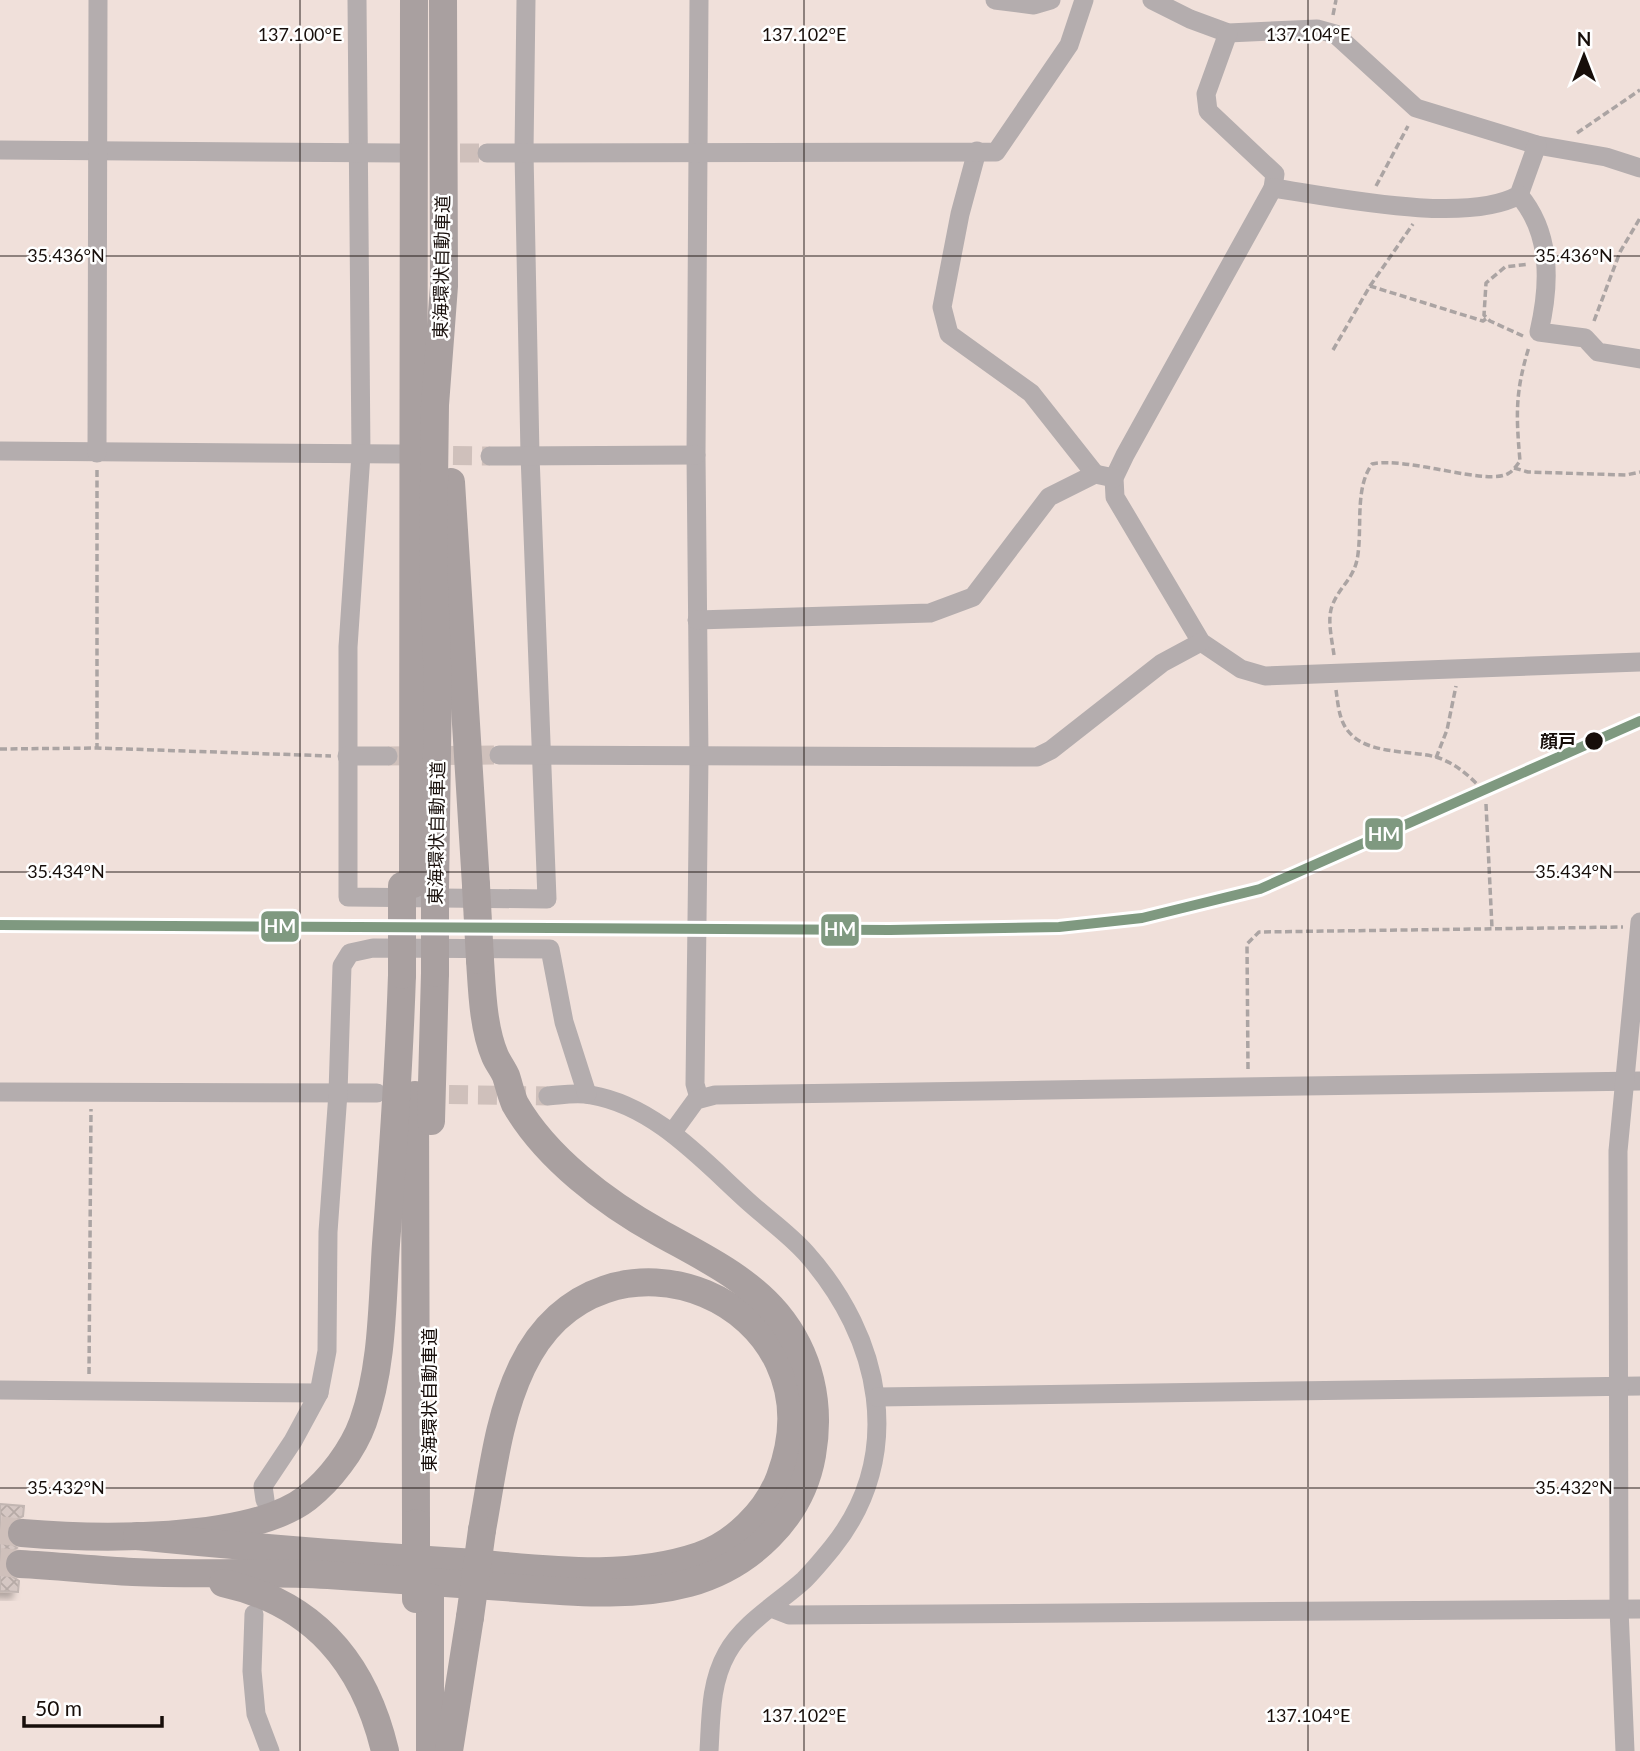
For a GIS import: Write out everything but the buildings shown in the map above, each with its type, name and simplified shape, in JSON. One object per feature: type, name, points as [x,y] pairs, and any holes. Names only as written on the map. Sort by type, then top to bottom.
[{"type":"highway","name":"東海環状自動車道","points":[[414,0],[411,591],[417,886],[423,1522],[423,1598],[416,1751]]},
{"type":"highway","name":"東海環状自動車道","points":[[417,886],[438,684],[433,547],[435,405],[444,286],[443,0]]},
{"type":"highway","points":[[134,1572],[323,1575],[594,1592],[658,1589],[698,1580],[743,1558],[768,1539],[801,1491],[813,1452],[815,1413],[805,1359],[793,1335],[754,1291],[725,1270],[655,1231],[581,1181],[542,1141],[514,1102],[505,1075],[493,1054],[480,960],[470,749],[453,516],[444,286]]},
{"type":"highway","points":[[137,1536],[236,1524],[276,1513],[306,1499],[332,1473],[363,1424],[383,1315],[396,1141],[417,972]]},
{"type":"highway","points":[[22,1532],[137,1536],[324,1553],[592,1571],[668,1565],[703,1554],[733,1538],[758,1515],[776,1489],[787,1458],[792,1424],[790,1394],[781,1363],[767,1341],[731,1305],[683,1284],[629,1283],[579,1302],[558,1318],[523,1364],[500,1435],[482,1530],[470,1617],[449,1751]]},
{"type":"highway","points":[[20,1564],[212,1580],[245,1588],[302,1617],[327,1637],[351,1665],[368,1694],[385,1751]]},
{"type":"highway","name":"東海環状自動車道","points":[[423,1598],[430,1751]]},
{"type":"street","points":[[97,453],[98,0]]},
{"type":"street","points":[[357,0],[361,454],[348,647],[348,897],[547,899],[530,455],[524,152],[526,0]]},
{"type":"street","points":[[699,0],[696,455],[699,757],[695,1084],[699,1098]]},
{"type":"street","points":[[995,0],[1034,5],[1051,0]]},
{"type":"street","points":[[487,153],[996,152],[1069,45],[1084,0]]},
{"type":"street","points":[[1152,0],[1190,19],[1228,33],[1317,29],[1335,34],[1416,108],[1546,146],[1640,168]]},
{"type":"street","points":[[1228,33],[1206,94],[1208,111],[1276,174],[1273,188],[1114,478],[1115,497],[1201,642],[1241,669],[1265,676],[1336,671],[1640,662]]},
{"type":"street","points":[[1273,188],[1424,208],[1504,203],[1519,195],[1546,146]]},
{"type":"street","points":[[0,150],[401,153]]},
{"type":"street","points":[[977,151],[960,214],[942,307],[949,334],[1031,393],[1095,474]]},
{"type":"street","points":[[1519,195],[1531,208],[1545,244],[1546,299],[1539,332],[1585,338],[1598,352],[1640,359]]},
{"type":"street","points":[[0,451],[400,454]]},
{"type":"street","points":[[489,456],[696,455]]},
{"type":"street","points":[[697,620],[930,612],[973,597],[1049,497],[1095,474],[1114,478]]},
{"type":"street","points":[[499,755],[1037,757],[1051,750],[1162,663],[1201,642]]},
{"type":"street","points":[[347,756],[388,756]]},
{"type":"street","points":[[1625,1751],[1619,1609],[1618,1151],[1631,1081],[1640,925]]},
{"type":"street","points":[[265,1500],[263,1486],[293,1441],[319,1393],[327,1352],[328,1219],[338,1093],[342,966],[350,953],[386,948],[550,949],[564,1022],[587,1094]]},
{"type":"street","points":[[672,1133],[699,1098],[715,1095],[1631,1081]]},
{"type":"street","points":[[0,1092],[377,1093]]},
{"type":"street","points":[[548,1096],[587,1094],[608,1099],[652,1119],[672,1133],[805,1252],[834,1289],[858,1331],[877,1397],[871,1473],[859,1503],[833,1546],[804,1580],[727,1652],[711,1698],[709,1751]]},
{"type":"street","points":[[877,1397],[1640,1386]]},
{"type":"street","points":[[0,1390],[319,1393]]},
{"type":"street","points":[[771,1608],[789,1615],[1640,1608]]},
{"type":"street","points":[[254,1614],[252,1671],[256,1714],[270,1751]]},
{"type":"path","points":[[1546,146],[1640,90]]},
{"type":"path","points":[[1366,202],[1399,147],[1416,108]]},
{"type":"path","points":[[1334,350],[1370,286],[1424,208]]},
{"type":"path","points":[[1585,338],[1620,252],[1640,218]]},
{"type":"path","points":[[1477,784],[1456,766],[1436,758],[1375,747],[1355,738],[1340,716],[1330,615],[1333,604],[1353,577],[1358,555],[1363,476],[1372,464],[1390,460],[1490,478],[1508,474],[1520,461],[1516,407],[1519,378],[1532,340],[1484,315],[1486,283],[1505,267],[1545,264]]},
{"type":"path","points":[[1370,286],[1483,321],[1487,318]]},
{"type":"path","points":[[97,453],[97,748]]},
{"type":"path","points":[[1514,468],[1528,472],[1626,475],[1640,472]]},
{"type":"path","points":[[1436,758],[1447,730],[1458,668]]},
{"type":"path","points":[[0,749],[97,748],[347,756]]},
{"type":"path","points":[[1486,804],[1492,929]]},
{"type":"path","points":[[1248,1087],[1246,952],[1251,936],[1259,932],[1640,925]]},
{"type":"path","points":[[89,1391],[91,1093]]},
{"type":"tunnel","points":[[402,153],[487,153]]},
{"type":"tunnel","points":[[424,455],[490,456]]},
{"type":"tunnel","points":[[388,756],[499,755]]},
{"type":"tunnel","points":[[420,1094],[548,1096]]},
{"type":"tunnel","points":[[0,1530],[22,1533]]},
{"type":"tunnel","points":[[0,1562],[20,1564]]},
{"type":"transit line","name":"HM","points":[[0,925],[890,930],[1059,927],[1142,918],[1260,889],[1640,721]]},
{"type":"place","name":"顔戸","points":[[1594,741]]}]
